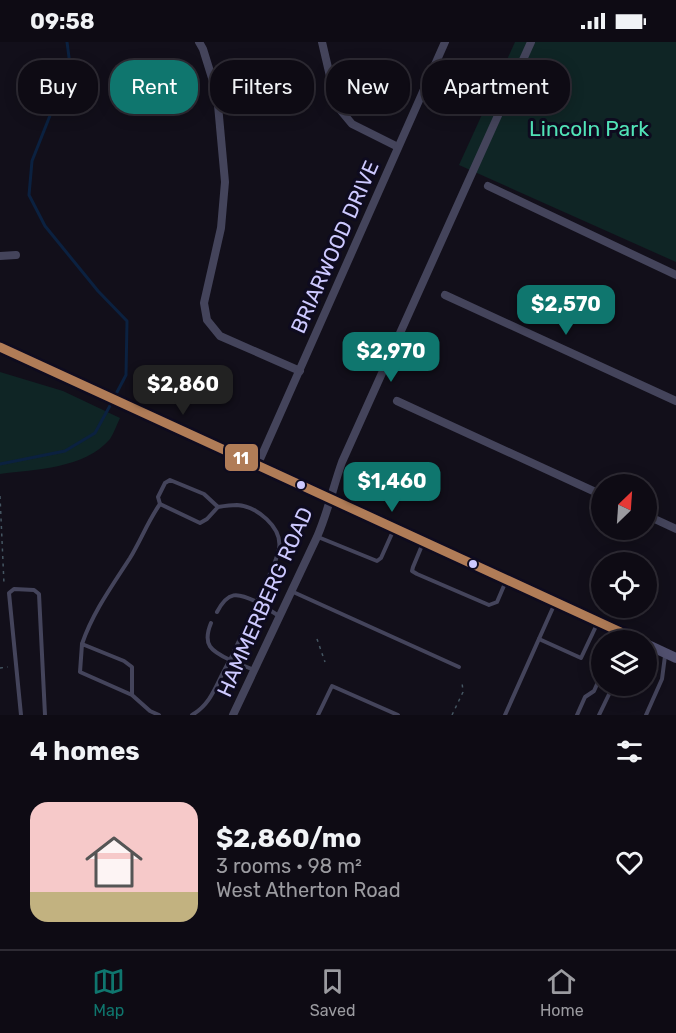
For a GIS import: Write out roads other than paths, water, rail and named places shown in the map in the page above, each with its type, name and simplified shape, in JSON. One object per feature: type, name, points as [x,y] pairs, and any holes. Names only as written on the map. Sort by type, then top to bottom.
[{"type":"street","points":[[199,42],[217,94],[225,182],[221,228],[204,303],[207,320],[220,336],[300,371]]},
{"type":"street","points":[[322,42],[338,106],[352,124],[398,147]]},
{"type":"street","name":"BRIARWOOD DRIVE","points":[[257,466],[445,42]]},
{"type":"street","name":"HAMMERBERG ROAD","points":[[233,715],[326,517],[342,462],[531,42]]},
{"type":"street","points":[[488,186],[676,275]]},
{"type":"street","points":[[0,256],[16,255]]},
{"type":"street","points":[[446,295],[676,401]]},
{"type":"street","points":[[0,347],[598,622],[609,630]]},
{"type":"street","points":[[397,401],[591,490]]},
{"type":"street","points":[[657,520],[676,529]]},
{"type":"street","points":[[657,649],[671,655]]},
{"type":"lane","points":[[192,715],[204,708],[210,700],[276,558],[279,546],[272,525],[253,510],[237,505],[218,507],[201,523],[160,504],[158,497],[165,483],[170,480],[204,494],[218,507]]},
{"type":"lane","points":[[159,715],[150,711],[132,695],[80,672],[82,645],[103,597],[131,557],[147,522],[160,504]]},
{"type":"lane","points":[[317,537],[377,561],[381,558],[394,529]]},
{"type":"lane","points":[[423,542],[412,567],[412,571],[417,574],[489,605],[496,602],[506,580]]},
{"type":"lane","points":[[21,715],[9,593],[14,589],[34,590],[39,594],[45,715]]},
{"type":"lane","points":[[290,591],[459,667]]},
{"type":"lane","points":[[217,612],[222,602],[230,595],[241,594],[279,616]]},
{"type":"lane","points":[[505,715],[556,603]]},
{"type":"lane","points":[[539,639],[580,658],[598,622]]},
{"type":"lane","points":[[211,623],[207,641],[216,653],[254,670]]},
{"type":"lane","points":[[82,645],[132,667],[132,695]]},
{"type":"lane","points":[[646,715],[671,655]]},
{"type":"lane","points":[[318,715],[332,686],[398,715]]},
{"type":"lane","points":[[577,715],[585,697],[591,693]]},
{"type":"lane","points":[[599,715],[608,696]]},
{"type":"waterway","points":[[67,42],[70,65],[32,161],[29,195],[45,226],[98,291],[127,321],[126,375],[115,396]]},
{"type":"waterway","points":[[0,464],[65,451],[95,433],[112,402]]},
{"type":"park label","name":"Lincoln Park","points":[[589,129]]}]
